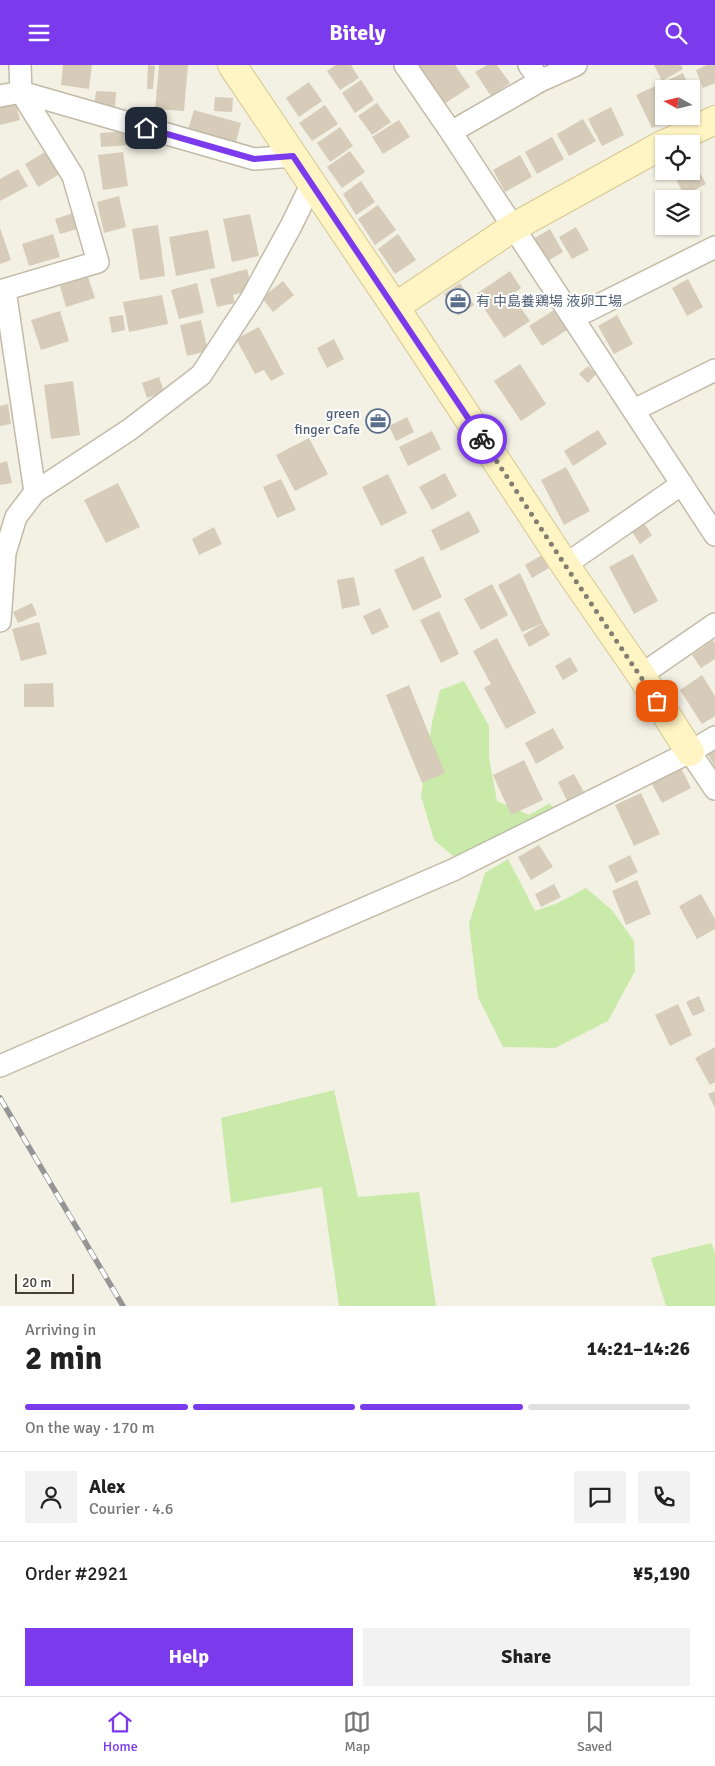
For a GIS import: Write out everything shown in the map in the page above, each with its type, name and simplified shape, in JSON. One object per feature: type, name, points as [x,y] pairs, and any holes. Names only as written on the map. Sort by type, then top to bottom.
[{"type":"street","points":[[20,65],[21,92],[73,176],[98,262],[2,291],[35,492]]},
{"type":"street","points":[[232,65],[395,307],[565,565],[641,675],[715,789]]},
{"type":"street","points":[[405,65],[451,132],[512,228],[715,535]]},
{"type":"street","points":[[451,132],[534,73],[576,65]]},
{"type":"street","points":[[0,96],[21,92],[254,159],[293,156]]},
{"type":"street","points":[[684,135],[715,120]]},
{"type":"street","points":[[395,307],[512,228],[655,149]]},
{"type":"street","points":[[0,621],[8,520],[35,492],[129,430],[201,375],[251,299],[312,183]]},
{"type":"street","points":[[573,318],[715,247]]},
{"type":"street","points":[[634,410],[715,370]]},
{"type":"street","points":[[565,565],[682,484]]},
{"type":"street","points":[[641,675],[715,623]]},
{"type":"street","points":[[0,1066],[453,870],[690,752],[715,737]]},
{"type":"green space","points":[[464,681],[489,726],[489,758],[497,801],[529,815],[550,803],[555,813],[505,837],[454,857],[434,840],[421,796],[432,723],[440,690]]},
{"type":"green space","points":[[508,859],[535,911],[558,903],[586,888],[612,910],[634,941],[635,971],[608,1021],[555,1048],[503,1047],[478,997],[469,924],[485,873]]},
{"type":"green space","points":[[334,1090],[358,1197],[419,1192],[436,1306],[339,1306],[322,1187],[231,1203],[221,1118]]},
{"type":"green space","points":[[711,1243],[715,1252],[715,1306],[666,1306],[651,1258]]},
{"type":"building","points":[[63,65],[92,65],[89,89],[61,85]]},
{"type":"building","points":[[148,65],[155,66],[153,89],[147,89]]},
{"type":"building","points":[[159,65],[188,65],[184,111],[155,109]]},
{"type":"building","points":[[336,65],[351,65],[359,78],[340,90],[327,71]]},
{"type":"building","points":[[414,65],[455,65],[470,87],[441,106]]},
{"type":"building","points":[[487,65],[497,65],[510,83],[491,96],[475,72]]},
{"type":"building","points":[[654,65],[681,65],[683,69],[662,80]]},
{"type":"building","points":[[707,65],[715,65],[715,83],[703,88],[696,70]]},
{"type":"building","points":[[683,73],[686,80],[668,80]]},
{"type":"building","points":[[361,80],[374,100],[355,113],[342,93]]},
{"type":"building","points":[[309,82],[322,101],[299,117],[286,98]]},
{"type":"building","points":[[655,86],[655,125],[659,125],[652,128],[636,95]]},
{"type":"building","points":[[96,91],[116,92],[115,109],[94,108]]},
{"type":"building","points":[[215,97],[233,98],[232,112],[214,111]]},
{"type":"building","points":[[15,100],[20,120],[0,125],[0,104]]},
{"type":"building","points":[[377,103],[391,122],[372,135],[358,116]]},
{"type":"building","points":[[325,105],[338,124],[312,141],[299,123]]},
{"type":"building","points":[[611,107],[624,135],[602,146],[588,119]]},
{"type":"building","points":[[194,110],[241,123],[235,146],[187,133]]},
{"type":"building","points":[[583,119],[596,141],[569,156],[557,134]]},
{"type":"building","points":[[399,120],[410,137],[383,154],[372,137]]},
{"type":"building","points":[[340,127],[353,146],[330,162],[317,143]]},
{"type":"building","points":[[130,131],[131,145],[101,147],[100,133]]},
{"type":"building","points":[[552,137],[564,159],[537,174],[525,152]]},
{"type":"building","points":[[50,149],[63,172],[38,187],[25,164]]},
{"type":"building","points":[[350,151],[365,172],[342,188],[327,167]]},
{"type":"building","points":[[123,152],[128,186],[103,190],[98,155]]},
{"type":"building","points":[[520,155],[532,177],[505,192],[493,170]]},
{"type":"building","points":[[18,169],[28,186],[0,201],[0,179]]},
{"type":"building","points":[[700,173],[706,184],[694,190],[682,190],[676,180],[700,180]]},
{"type":"building","points":[[361,181],[375,202],[356,215],[343,194]]},
{"type":"building","points":[[119,196],[126,227],[104,233],[97,202]]},
{"type":"building","points":[[378,205],[396,230],[375,245],[358,219]]},
{"type":"building","points":[[73,213],[77,229],[60,234],[55,219]]},
{"type":"building","points":[[250,214],[259,256],[232,262],[223,219]]},
{"type":"building","points":[[158,225],[165,276],[140,280],[132,229]]},
{"type":"building","points":[[576,227],[589,250],[572,259],[559,237]]},
{"type":"building","points":[[0,228],[11,260],[0,264]]},
{"type":"building","points":[[550,229],[563,252],[546,262],[533,239]]},
{"type":"building","points":[[208,230],[215,268],[176,276],[169,237]]},
{"type":"building","points":[[53,234],[60,257],[29,266],[22,244]]},
{"type":"building","points":[[398,234],[416,260],[395,274],[378,249]]},
{"type":"building","points":[[247,269],[252,290],[233,295],[235,303],[217,307],[210,279]]},
{"type":"building","points":[[510,271],[521,288],[512,295],[530,321],[504,338],[475,295]]},
{"type":"building","points":[[88,277],[95,298],[66,307],[60,286]]},
{"type":"building","points":[[688,279],[703,307],[687,316],[672,288]]},
{"type":"building","points":[[283,281],[294,295],[273,312],[262,298]]},
{"type":"building","points":[[197,283],[204,313],[179,319],[171,290]]},
{"type":"building","points":[[460,283],[474,305],[458,316],[444,294]]},
{"type":"building","points":[[162,295],[168,324],[129,332],[123,302]]},
{"type":"building","points":[[554,310],[567,330],[542,346],[529,326]]},
{"type":"building","points":[[60,311],[69,341],[41,350],[31,320]]},
{"type":"building","points":[[123,315],[125,330],[112,333],[109,317]]},
{"type":"building","points":[[617,315],[633,344],[614,354],[598,326]]},
{"type":"building","points":[[201,320],[208,351],[187,356],[180,325]]},
{"type":"building","points":[[259,327],[284,374],[271,381],[264,370],[255,374],[236,339]]},
{"type":"building","points":[[334,339],[344,359],[327,368],[317,348]]},
{"type":"building","points":[[520,364],[546,404],[521,421],[494,381]]},
{"type":"building","points":[[588,366],[596,374],[588,383],[579,374]]},
{"type":"building","points":[[159,377],[164,392],[147,398],[142,383]]},
{"type":"building","points":[[73,381],[80,435],[51,439],[44,385]]},
{"type":"building","points":[[8,404],[11,424],[0,426],[0,406]]},
{"type":"building","points":[[407,417],[414,432],[396,441],[389,426]]},
{"type":"building","points":[[598,430],[607,444],[573,466],[564,451]]},
{"type":"building","points":[[432,431],[441,449],[408,466],[399,447]]},
{"type":"building","points":[[309,438],[328,474],[295,491],[276,455]]},
{"type":"building","points":[[7,461],[12,483],[0,485],[0,463]]},
{"type":"building","points":[[566,467],[590,511],[564,525],[541,480]]},
{"type":"building","points":[[445,473],[457,496],[432,510],[419,487]]},
{"type":"building","points":[[388,474],[407,513],[381,526],[362,487]]},
{"type":"building","points":[[281,479],[296,510],[277,518],[263,487]]},
{"type":"building","points":[[118,483],[140,527],[106,543],[84,500]]},
{"type":"building","points":[[469,511],[480,532],[441,551],[431,530]]},
{"type":"building","points":[[642,520],[652,535],[640,544],[630,529]]},
{"type":"building","points":[[214,527],[222,544],[199,555],[192,539]]},
{"type":"building","points":[[633,554],[658,601],[634,614],[609,567]]},
{"type":"building","points":[[542,555],[549,568],[532,578],[525,565]]},
{"type":"building","points":[[423,556],[442,597],[413,611],[394,570]]},
{"type":"building","points":[[520,573],[543,623],[522,632],[498,585]]},
{"type":"building","points":[[354,577],[360,605],[342,609],[337,580]]},
{"type":"building","points":[[492,584],[508,615],[481,630],[464,599]]},
{"type":"building","points":[[32,603],[37,615],[18,623],[13,612]]},
{"type":"building","points":[[380,608],[389,627],[372,635],[363,616]]},
{"type":"building","points":[[439,611],[459,654],[441,663],[420,620]]},
{"type":"building","points":[[39,622],[47,654],[21,661],[12,629]]},
{"type":"building","points":[[543,623],[550,635],[529,647],[523,635]]},
{"type":"building","points":[[497,638],[536,713],[506,729],[484,688],[491,684],[473,651]]},
{"type":"building","points":[[713,640],[715,643],[715,659],[701,668],[692,655]]},
{"type":"building","points":[[570,657],[578,671],[563,680],[555,666]]},
{"type":"building","points":[[702,675],[715,696],[715,716],[702,724],[680,690]]},
{"type":"building","points":[[53,683],[54,707],[24,707],[24,684]]},
{"type":"building","points":[[409,685],[445,773],[422,783],[386,695]]},
{"type":"building","points":[[553,728],[564,748],[536,764],[525,743]]},
{"type":"building","points":[[715,748],[715,767],[707,753]]},
{"type":"building","points":[[524,760],[543,800],[511,815],[493,775]]},
{"type":"building","points":[[681,768],[691,788],[662,803],[652,784]]},
{"type":"building","points":[[574,774],[586,796],[569,805],[558,782]]},
{"type":"building","points":[[641,793],[660,834],[634,846],[615,805]]},
{"type":"building","points":[[539,845],[553,867],[531,880],[518,857]]},
{"type":"building","points":[[630,855],[638,872],[616,883],[608,866]]},
{"type":"building","points":[[637,880],[651,914],[626,925],[612,891]]},
{"type":"building","points":[[554,884],[561,897],[541,907],[535,894]]},
{"type":"building","points":[[701,894],[715,919],[715,929],[697,939],[679,906]]},
{"type":"building","points":[[699,996],[705,1011],[693,1016],[686,1002]]},
{"type":"building","points":[[678,1004],[692,1035],[670,1046],[655,1015]]},
{"type":"building","points":[[715,1047],[715,1082],[710,1085],[695,1058]]},
{"type":"building","points":[[715,1091],[715,1108],[708,1094]]},
{"type":"railway","points":[[0,1098],[123,1306]]},
{"type":"way so far","points":[[482,439],[657,701]]},
{"type":"place","name":"有 中島養鶏場 液卵工場","points":[[458,301]]},
{"type":"place","name":"green finger Cafe","points":[[378,421]]},
{"type":"route","points":[[146,128],[254,159],[293,156],[482,439]]}]
